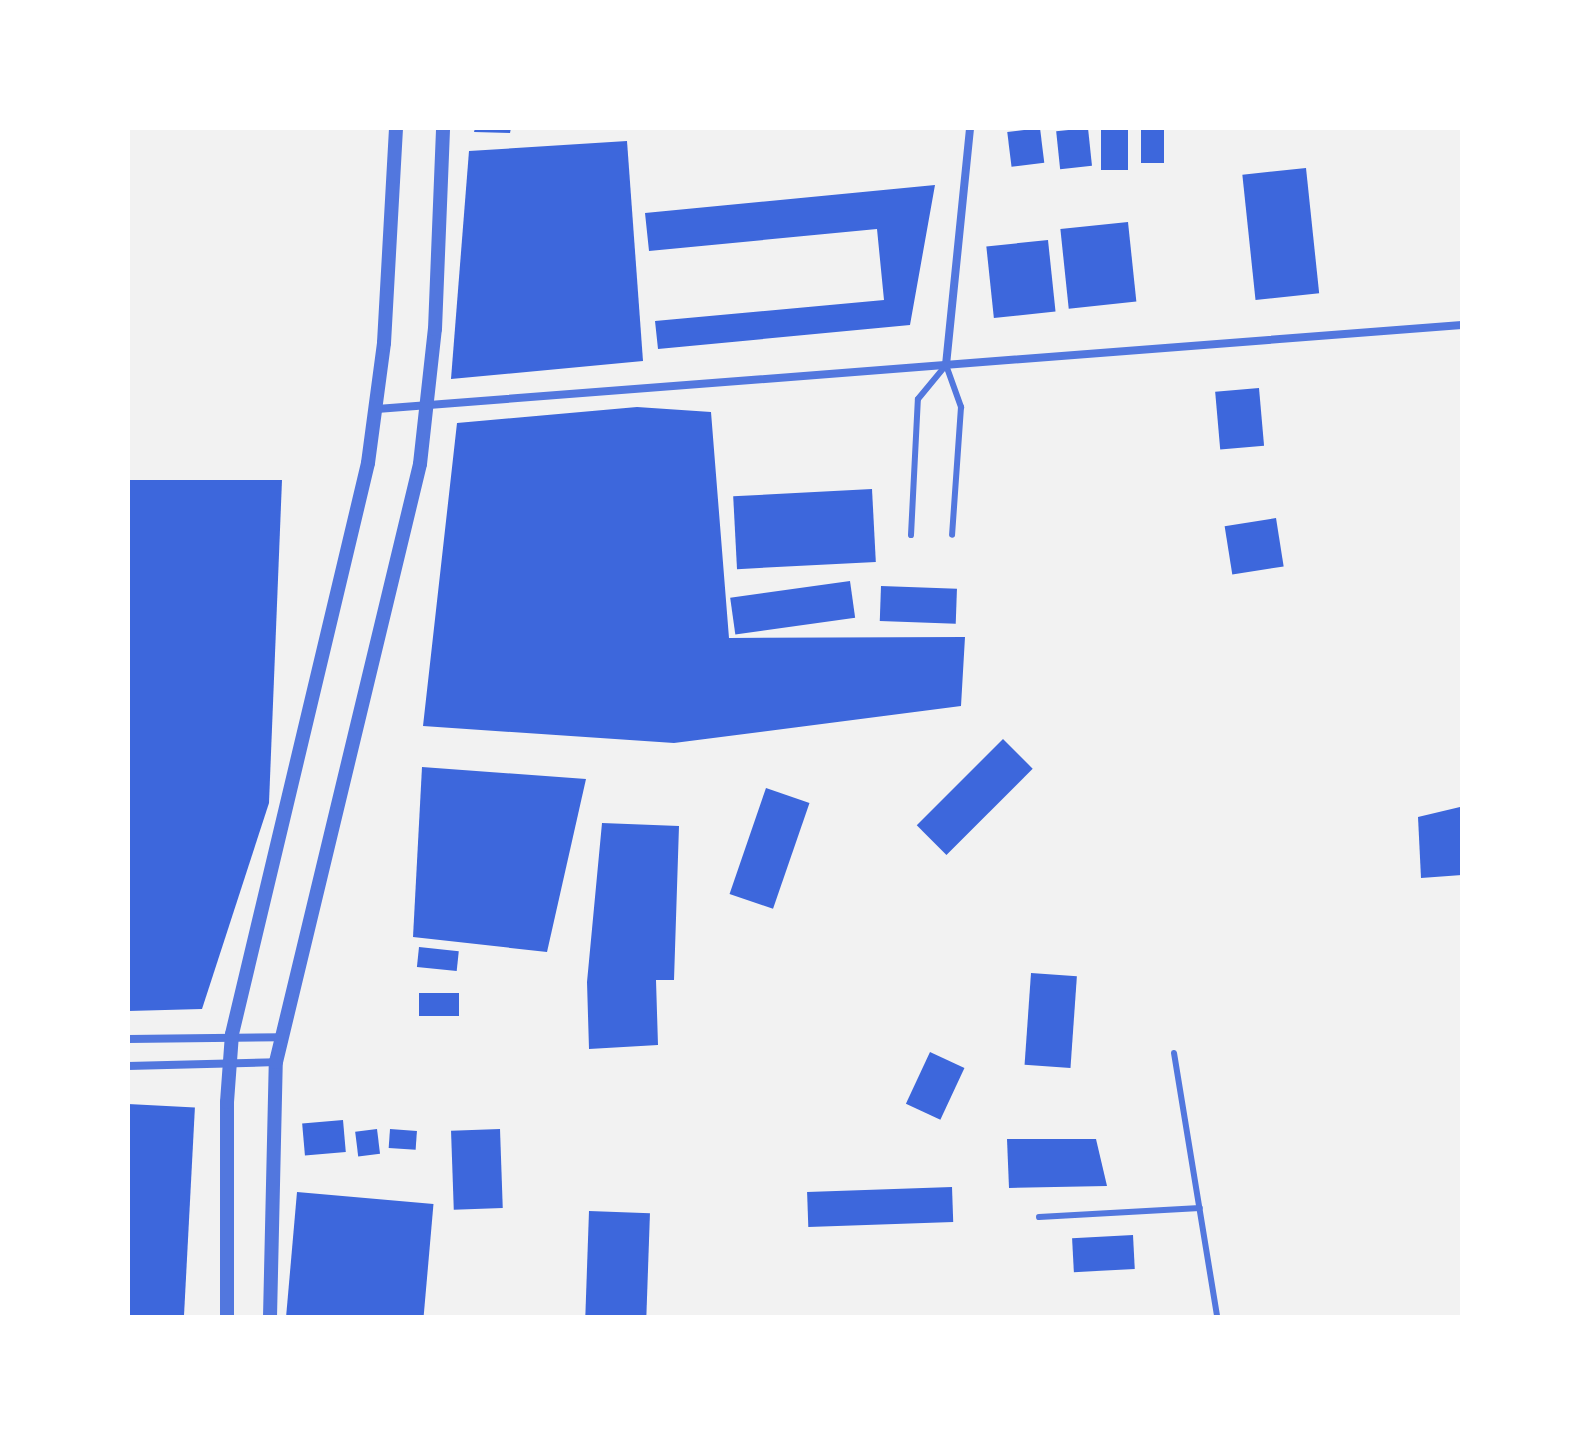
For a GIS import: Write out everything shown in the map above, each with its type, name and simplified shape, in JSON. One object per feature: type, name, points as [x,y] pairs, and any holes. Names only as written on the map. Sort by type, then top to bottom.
[{"type":"street","points":[[227,1317],[232,1034],[377,409],[396,128]]},
{"type":"street","points":[[270,1317],[276,1062],[420,464],[430,404],[443,128]]},
{"type":"street","points":[[946,365],[970,128]]},
{"type":"street","points":[[377,409],[1462,325]]},
{"type":"street","points":[[128,1039],[232,1034],[281,1037]]},
{"type":"street","points":[[128,1066],[230,1060],[276,1062]]},
{"type":"lane","points":[[911,535],[918,399],[946,365]]},
{"type":"lane","points":[[946,365],[961,407],[952,535]]},
{"type":"lane","points":[[1174,1053],[1217,1317]]},
{"type":"lane","points":[[1039,1217],[1200,1208]]},
{"type":"building","points":[[475,128],[511,128],[510,133],[474,132]]},
{"type":"building","points":[[1040,128],[1044,163],[1012,167],[1007,132]]},
{"type":"building","points":[[1088,128],[1092,166],[1060,169],[1056,131]]},
{"type":"building","points":[[1101,128],[1128,128],[1128,170],[1101,170]]},
{"type":"building","points":[[1141,128],[1164,128],[1164,163],[1141,163]]},
{"type":"building","points":[[627,141],[643,361],[451,379],[469,151]]},
{"type":"building","points":[[1306,168],[1319,293],[1256,300],[1242,175]]},
{"type":"building","points":[[935,185],[910,325],[658,349],[655,321],[884,300],[877,229],[649,251],[645,213]]},
{"type":"building","points":[[1128,222],[1136,302],[1069,309],[1060,229]]},
{"type":"building","points":[[1048,240],[1056,312],[994,318],[986,246]]},
{"type":"building","points":[[1259,388],[1264,446],[1220,450],[1215,392]]},
{"type":"building","points":[[637,407],[711,412],[729,638],[965,637],[961,706],[674,743],[423,726],[457,423]]},
{"type":"building","points":[[128,480],[282,480],[269,803],[202,1009],[128,1011]]},
{"type":"building","points":[[872,489],[876,562],[737,569],[733,496]]},
{"type":"building","points":[[1276,518],[1284,566],[1232,575],[1225,526]]},
{"type":"building","points":[[850,581],[855,618],[735,634],[730,598]]},
{"type":"building","points":[[881,586],[957,589],[956,624],[880,621]]},
{"type":"building","points":[[1003,739],[1033,769],[946,855],[917,825]]},
{"type":"building","points":[[422,767],[586,779],[547,952],[413,937]]},
{"type":"building","points":[[766,788],[809,803],[773,909],[730,894]]},
{"type":"building","points":[[1460,807],[1462,875],[1421,878],[1418,817]]},
{"type":"building","points":[[602,823],[679,826],[674,980],[656,980],[658,1045],[589,1049],[587,982]]},
{"type":"building","points":[[419,947],[459,951],[457,971],[417,967]]},
{"type":"building","points":[[1031,973],[1077,976],[1070,1068],[1025,1065]]},
{"type":"building","points":[[419,993],[459,993],[459,1016],[419,1016]]},
{"type":"building","points":[[930,1052],[964,1068],[940,1120],[906,1104]]},
{"type":"building","points":[[128,1104],[195,1108],[184,1317],[128,1317]]},
{"type":"building","points":[[343,1120],[346,1152],[305,1155],[302,1124]]},
{"type":"building","points":[[377,1129],[380,1154],[358,1156],[355,1132]]},
{"type":"building","points":[[390,1129],[417,1131],[416,1150],[389,1148]]},
{"type":"building","points":[[500,1129],[503,1208],[454,1210],[451,1131]]},
{"type":"building","points":[[1007,1139],[1096,1139],[1107,1186],[1009,1188]]},
{"type":"building","points":[[952,1187],[953,1222],[808,1227],[807,1192]]},
{"type":"building","points":[[297,1192],[433,1204],[424,1317],[286,1317]]},
{"type":"building","points":[[589,1211],[650,1213],[646,1317],[585,1317]]},
{"type":"building","points":[[1133,1235],[1135,1269],[1074,1272],[1072,1238]]}]
